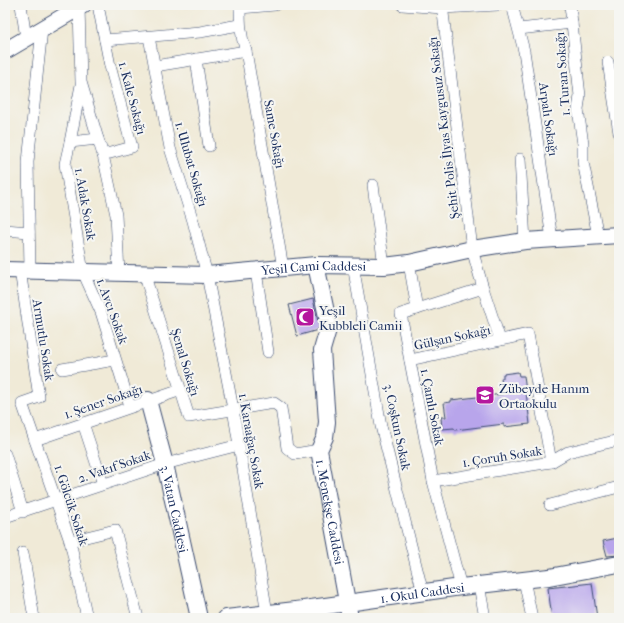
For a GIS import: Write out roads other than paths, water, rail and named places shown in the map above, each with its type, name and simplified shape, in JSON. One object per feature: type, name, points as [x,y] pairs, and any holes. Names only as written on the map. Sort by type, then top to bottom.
[{"type":"main road","points":[[5,50],[81,6]]},
{"type":"main road","name":"Yeşil Cami Caddesi","points":[[18,270],[208,275],[316,265],[384,266],[409,263],[472,248],[525,241],[619,235]]},
{"type":"main road","name":"1. Menekşe Caddesi","points":[[316,265],[329,326],[322,350],[327,422],[325,437],[319,450],[349,611]]},
{"type":"main road","name":"3. Vatan Caddesi","points":[[148,400],[165,464],[199,618]]},
{"type":"main road","name":"1. Okul Caddesi","points":[[226,618],[267,613],[304,614],[349,611],[423,593],[549,577],[619,564]]},
{"type":"street","points":[[20,5],[26,38]]},
{"type":"street","name":"1. Kale Sokağı","points":[[98,5],[110,66],[132,147],[103,155]]},
{"type":"street","points":[[240,7],[275,5]]},
{"type":"street","points":[[402,5],[498,5]]},
{"type":"street","name":"Arpalı Sokağı","points":[[512,5],[519,29],[528,73],[552,239]]},
{"type":"street","name":"1. Turan Sokağı","points":[[570,5],[580,96],[578,109],[583,144],[583,162],[598,236]]},
{"type":"street","points":[[81,6],[81,82],[103,155],[116,215],[119,273]]},
{"type":"street","name":"Şehit Polis İlyas Kaygusuz Sokağı","points":[[442,6],[472,248],[500,340]]},
{"type":"street","name":"Same Sokağı","points":[[240,7],[239,25],[246,51],[283,268]]},
{"type":"street","points":[[519,29],[572,23]]},
{"type":"street","points":[[105,40],[200,32],[239,25]]},
{"type":"street","points":[[18,270],[29,232],[28,162],[42,29]]},
{"type":"street","name":"1. Ulubat Sokağı","points":[[150,37],[170,148],[208,275]]},
{"type":"street","points":[[155,66],[246,51]]},
{"type":"street","points":[[196,59],[209,146]]},
{"type":"street","points":[[608,62],[619,133]]},
{"type":"street","name":"1. Adak Sokak","points":[[81,82],[65,164],[83,272]]},
{"type":"street","points":[[70,142],[98,139]]},
{"type":"street","points":[[520,159],[525,241]]},
{"type":"street","points":[[373,185],[384,266]]},
{"type":"street","points":[[5,230],[29,232]]},
{"type":"street","points":[[409,263],[417,309]]},
{"type":"street","name":"3. Coşkun Sokak","points":[[353,265],[381,426],[423,593]]},
{"type":"street","name":"Armutlu Sokak","points":[[18,270],[39,396],[22,403]]},
{"type":"street","points":[[256,271],[268,352]]},
{"type":"street","name":"1. Avcı Sokak","points":[[83,272],[101,312],[130,406]]},
{"type":"street","name":"Şenal Sokağı","points":[[144,273],[189,417],[233,409]]},
{"type":"street","name":"1. Karaağaç Sokak","points":[[208,275],[233,409],[267,613]]},
{"type":"street","name":"1. Çamlı Sokak","points":[[461,587],[433,481],[401,314],[483,288]]},
{"type":"street","name":"Gülşan Sokağı","points":[[410,360],[528,334],[551,462]]},
{"type":"street","name":"1. Avcı Sokak","points":[[62,368],[115,360]]},
{"type":"street","name":"1. Şener Sokağı","points":[[35,440],[180,390]]},
{"type":"street","points":[[233,409],[274,402],[281,408],[287,448],[294,454],[319,450]]},
{"type":"street","name":"1. Gölcük Sokak","points":[[22,403],[70,541],[86,618]]},
{"type":"street","points":[[83,423],[103,484]]},
{"type":"street","name":"1. Çoruh Sokak","points":[[433,481],[551,462],[568,452],[619,440]]},
{"type":"street","name":"2. Vakıf Sokak","points":[[5,517],[165,464],[239,445]]},
{"type":"street","points":[[5,454],[23,512]]},
{"type":"street","points":[[550,506],[619,487]]},
{"type":"street","points":[[70,541],[115,530],[138,618]]},
{"type":"street","points":[[23,553],[34,618]]},
{"type":"street","points":[[524,580],[532,618]]},
{"type":"street","points":[[479,585],[485,618]]},
{"type":"place","name":"Yeşil Kubbleli Camii","points":[[305,317]]},
{"type":"place","name":"Zübeyde Hanım Ortaokulu","points":[[485,395]]}]
